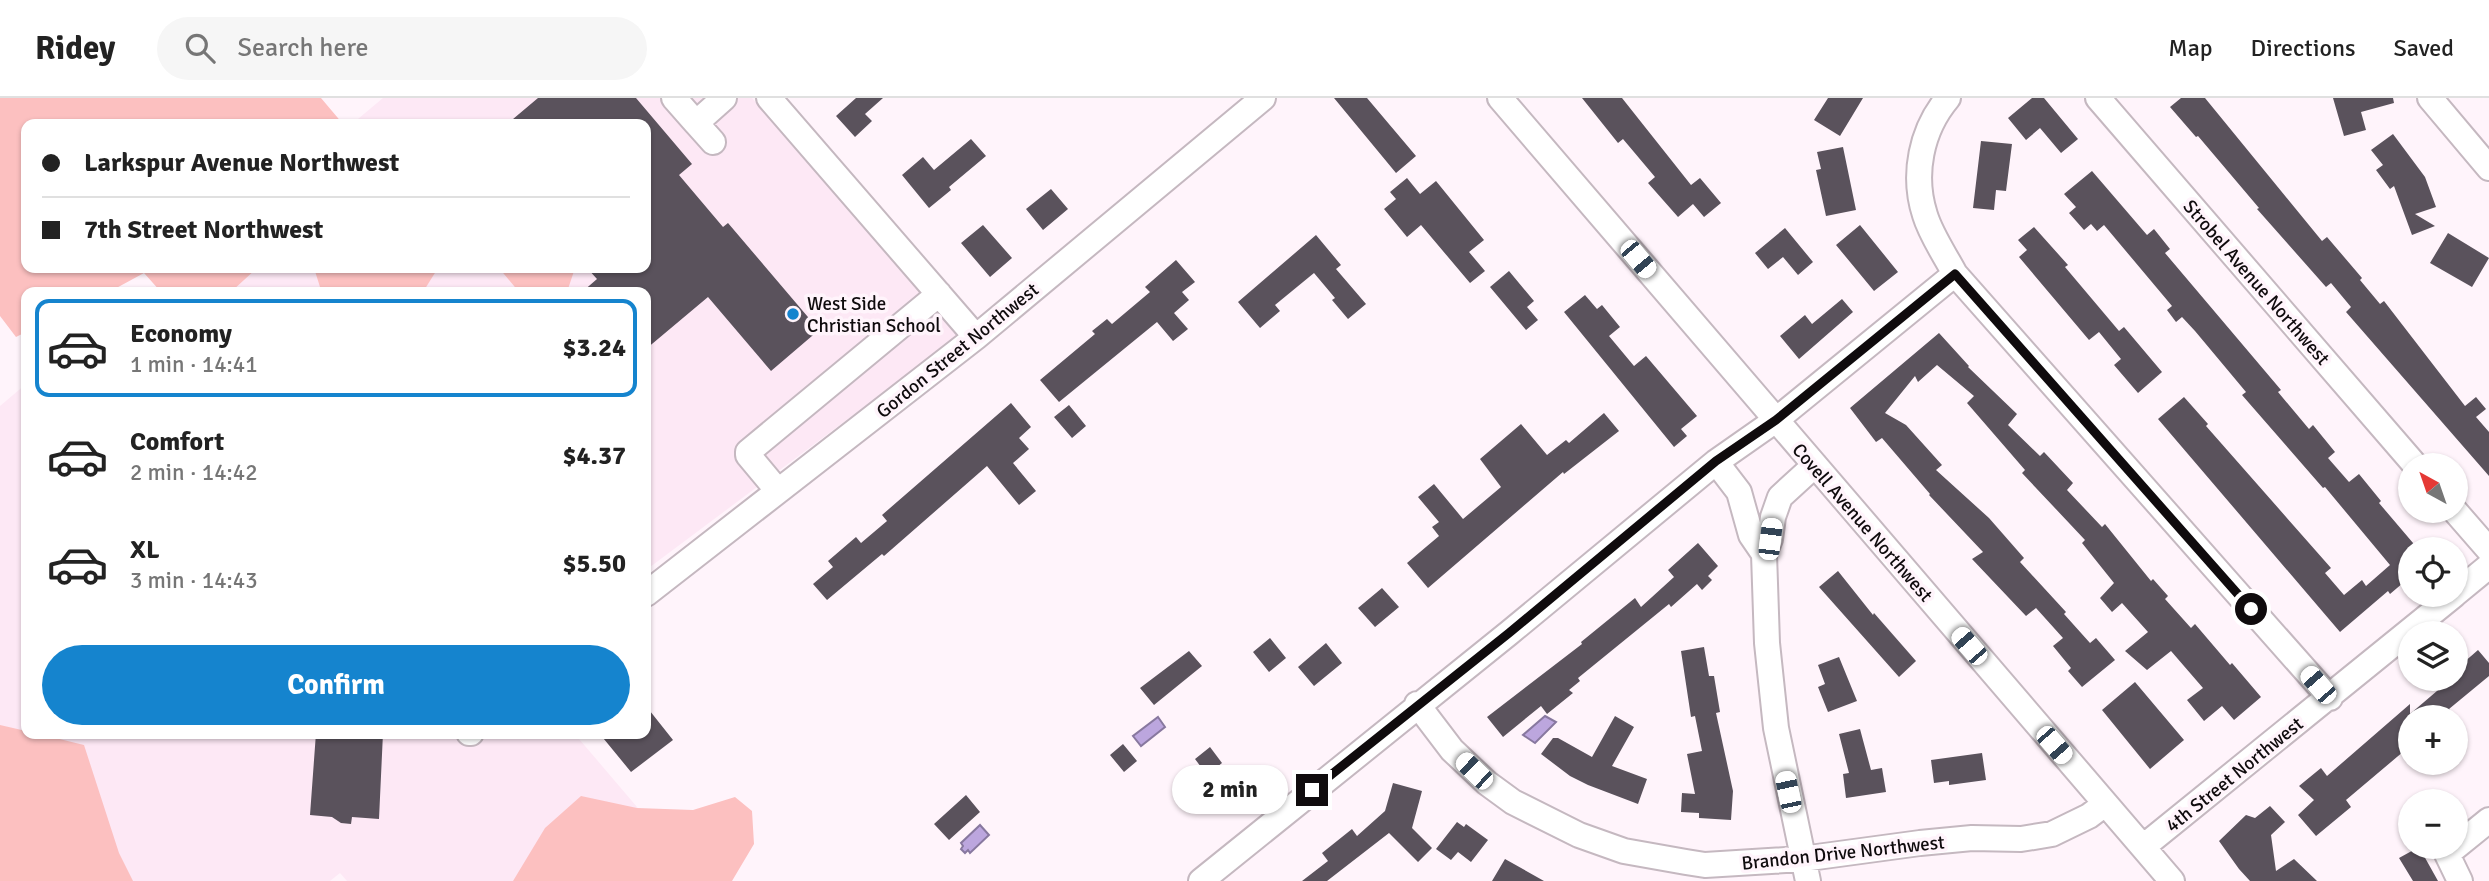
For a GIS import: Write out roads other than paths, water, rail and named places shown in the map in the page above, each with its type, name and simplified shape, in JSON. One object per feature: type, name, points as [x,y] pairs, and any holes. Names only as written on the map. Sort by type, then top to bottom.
[{"type":"street","points":[[674,98],[713,142]]},
{"type":"street","points":[[696,123],[724,98]]},
{"type":"street","name":"Gordon Street Northwest","points":[[651,590],[976,337],[1264,98]]},
{"type":"street","name":"Covell Avenue Northwest","points":[[1500,98],[2172,881]]},
{"type":"street","points":[[1948,98],[1938,111],[1924,141],[1917,177],[1925,216],[1955,274],[2330,698]]},
{"type":"street","name":"Strobel Avenue Northwest","points":[[2098,98],[2405,453]]},
{"type":"street","points":[[2430,98],[2489,168]]},
{"type":"street","points":[[781,104],[976,337]]},
{"type":"street","points":[[1200,881],[1509,633],[1716,461],[1776,420],[1955,274]]},
{"type":"street","points":[[778,491],[747,455],[748,452],[939,294]]},
{"type":"street","points":[[1716,461],[1739,492],[1751,535],[1764,554]]},
{"type":"street","points":[[1805,870],[1776,728],[1767,643],[1764,554],[1780,498],[1815,465]]},
{"type":"street","points":[[2465,523],[2489,550]]},
{"type":"street","name":"4th Street Northwest","points":[[2468,583],[2489,566]]},
{"type":"street","name":"4th Street Northwest","points":[[2143,847],[2439,607]]},
{"type":"street","name":"Brandon Drive Northwest","points":[[1417,705],[1452,750],[1487,783],[1523,807],[1579,835],[1624,851],[1705,865],[1805,870],[1920,843],[1972,838],[2021,839],[2052,834],[2089,816],[2105,804]]},
{"type":"street","points":[[2460,881],[2447,854],[2489,820]]},
{"type":"place","name":"West Side Christian School","points":[[793,314]]}]
